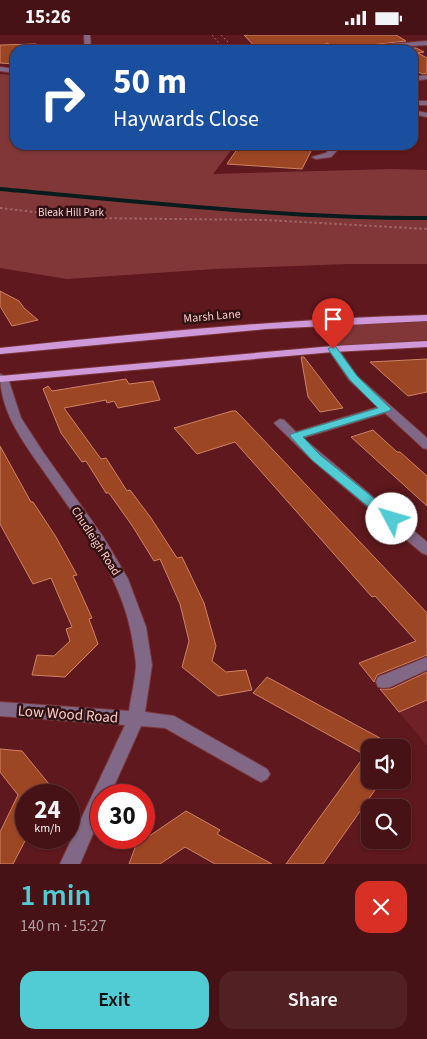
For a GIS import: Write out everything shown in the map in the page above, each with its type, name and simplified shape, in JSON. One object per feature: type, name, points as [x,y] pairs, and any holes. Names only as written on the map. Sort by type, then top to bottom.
[{"type":"main road","name":"Marsh Lane","points":[[0,351],[194,331],[316,322],[427,318]]},
{"type":"main road","points":[[1,378],[333,349],[427,344]]},
{"type":"street","points":[[404,45],[427,43]]},
{"type":"street","points":[[328,155],[333,150]]},
{"type":"street","points":[[316,157],[328,155],[339,158]]},
{"type":"street","points":[[333,349],[354,378],[427,445]]},
{"type":"street","name":"Chudleigh Road","points":[[1,378],[15,418],[37,453],[99,541],[121,579],[138,627],[144,665],[136,719],[106,784]]},
{"type":"street","points":[[295,436],[386,409]]},
{"type":"street","points":[[280,423],[316,457],[427,550]]},
{"type":"street","points":[[384,682],[427,663]]},
{"type":"street","name":"Low Wood Road","points":[[0,709],[136,719]]},
{"type":"street","points":[[136,719],[168,721],[261,774]]},
{"type":"street","name":"Chudleigh Road","points":[[70,864],[90,819]]},
{"type":"path","points":[[212,35],[221,45]]},
{"type":"path","points":[[0,208],[85,217],[266,220],[427,229]]},
{"type":"shaded area","points":[[427,700],[427,746],[399,712]]},
{"type":"green space","name":"Bleak Hill Park","points":[[0,74],[10,75],[10,150],[231,150],[213,174],[392,169],[427,170],[427,264],[348,264],[215,269],[67,279],[0,268]]},
{"type":"green space","points":[[427,321],[427,340],[333,346],[329,344],[324,326]]},
{"type":"building","points":[[244,35],[396,35],[406,41],[370,45],[330,45],[327,43],[323,45],[253,45]]},
{"type":"building","points":[[36,44],[10,45],[10,64],[0,63],[0,45]]},
{"type":"building","points":[[418,53],[427,58],[427,73],[422,74],[418,72]]},
{"type":"building","points":[[237,150],[312,150],[302,169],[227,164]]},
{"type":"building","points":[[0,291],[19,301],[38,320],[12,326],[0,306]]},
{"type":"building","points":[[301,357],[304,357],[343,408],[320,412],[308,397]]},
{"type":"building","points":[[427,359],[427,392],[408,396],[370,362]]},
{"type":"building","points":[[126,379],[129,384],[153,381],[160,400],[118,408],[114,401],[107,403],[106,400],[64,408],[101,459],[106,458],[127,491],[130,490],[151,518],[177,558],[182,557],[204,603],[216,646],[212,661],[226,672],[246,670],[252,690],[218,696],[182,667],[189,641],[180,604],[160,559],[154,561],[133,527],[109,493],[106,493],[86,461],[82,462],[61,433],[43,389],[48,386],[52,391]]},
{"type":"building","points":[[236,411],[427,613],[427,655],[377,675],[374,682],[359,663],[416,641],[375,596],[372,597],[235,442],[197,454],[174,428]]},
{"type":"building","points":[[373,430],[427,476],[427,506],[351,437]]},
{"type":"building","points":[[0,446],[31,502],[33,502],[56,537],[77,575],[73,576],[92,618],[89,619],[98,644],[65,677],[32,675],[37,655],[54,656],[70,641],[66,629],[72,627],[51,578],[33,584],[0,524]]},
{"type":"building","points":[[427,672],[427,700],[399,712],[380,689],[391,689]]},
{"type":"building","points":[[267,677],[380,738],[361,739],[361,753],[253,693]]},
{"type":"building","points":[[0,749],[22,751],[49,784],[15,784],[15,791],[0,772]]},
{"type":"building","points":[[361,761],[361,789],[376,789],[369,799],[361,799],[361,810],[323,864],[286,864]]},
{"type":"building","points":[[15,801],[15,849],[21,849],[13,864],[0,864],[0,832]]},
{"type":"building","points":[[186,811],[220,830],[217,834],[272,864],[215,864],[185,847],[160,864],[129,864],[135,849],[155,849],[155,832]]},
{"type":"waterway","points":[[0,189],[266,212],[427,218]]},
{"type":"route","points":[[333,349],[354,378],[386,409],[295,436],[316,457],[392,519]]}]
